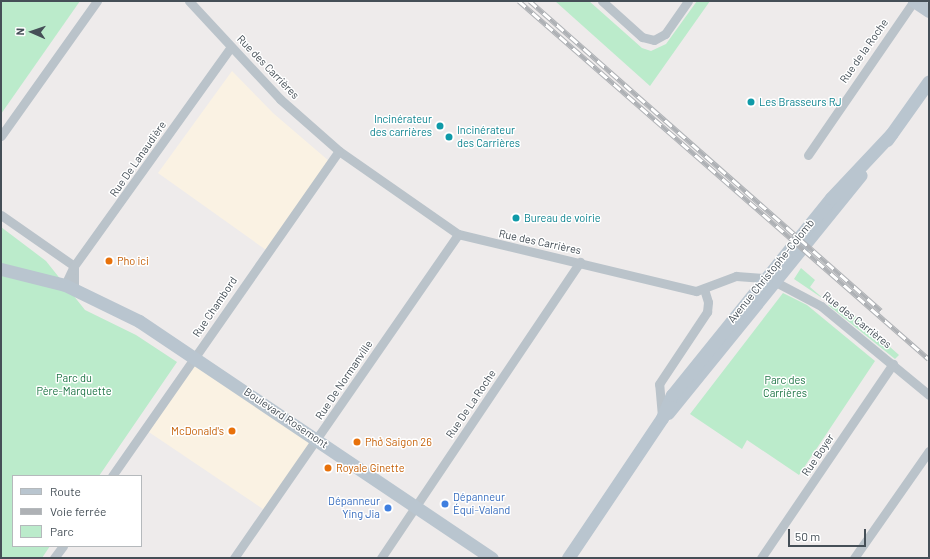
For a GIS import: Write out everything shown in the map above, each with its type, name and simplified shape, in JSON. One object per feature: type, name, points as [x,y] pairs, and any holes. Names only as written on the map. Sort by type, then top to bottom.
[{"type":"main road","points":[[914,1],[929,11]]},
{"type":"main road","name":"Avenue Christophe-Colomb","points":[[568,558],[662,418],[672,395],[756,287],[831,198],[891,134],[929,81]]},
{"type":"main road","name":"Boulevard Rosemont","points":[[1,268],[70,288],[139,321],[318,439],[492,558]]},
{"type":"street","points":[[1,136],[97,1]]},
{"type":"street","name":"Rue des Carrières","points":[[189,1],[280,99],[339,151],[458,234],[657,279],[685,289],[704,289],[727,279],[749,275],[768,278],[788,287],[821,306],[929,395]]},
{"type":"street","points":[[602,1],[642,37],[654,40],[665,34],[688,1]]},
{"type":"street","name":"Rue de la Roche","points":[[808,155],[914,1]]},
{"type":"street","name":"Rue De Lanaudière","points":[[74,266],[231,47]]},
{"type":"street","name":"Rue Chambord","points":[[113,475],[339,151]]},
{"type":"street","points":[[1,215],[74,266],[70,288]]},
{"type":"street","name":"Rue De Normanville","points":[[234,558],[318,439],[458,234]]},
{"type":"street","name":"Rue De La Roche","points":[[381,558],[580,262]]},
{"type":"street","points":[[662,418],[659,384],[707,312],[708,302],[704,289]]},
{"type":"street","name":"Rue Boyer","points":[[761,558],[893,364]]},
{"type":"street","points":[[854,558],[929,451]]},
{"type":"street","points":[[54,558],[62,547]]},
{"type":"shaded area","points":[[232,71],[273,113],[329,161],[266,250],[158,173]]},
{"type":"shaded area","points":[[198,359],[317,439],[267,512],[149,432]]},
{"type":"green space","points":[[1,1],[80,1],[1,114]]},
{"type":"green space","points":[[555,1],[589,1],[642,48],[651,51],[666,44],[697,1],[710,1],[650,86]]},
{"type":"green space","name":"Parc du Père-Marquette","points":[[1,227],[46,261],[85,310],[136,335],[177,362],[100,475],[12,475],[12,547],[49,547],[42,558],[1,558]]},
{"type":"green space","points":[[801,268],[815,280],[810,287],[825,300],[794,279]]},
{"type":"green space","name":"Parc des Carrières","points":[[783,293],[807,305],[875,361],[799,475],[747,440],[742,449],[690,414]]},
{"type":"green space","points":[[831,301],[843,309],[845,307],[899,355],[895,359],[828,305]]},
{"type":"railway","points":[[519,1],[929,359]]},
{"type":"railway","points":[[530,1],[881,310]]},
{"type":"place","name":"Les Brasseurs RJ","points":[[751,102]]},
{"type":"place","name":"Incinérateur des carrières","points":[[440,126]]},
{"type":"place","name":"Incinérateur des Carrières","points":[[449,137]]},
{"type":"place","name":"Bureau de voirie","points":[[516,218]]},
{"type":"place","name":"Pho ici","points":[[109,261]]},
{"type":"place","name":"McDonald's","points":[[232,431]]},
{"type":"place","name":"Phở Saigon 26","points":[[357,442]]},
{"type":"place","name":"Royale Ginette","points":[[328,468]]},
{"type":"place","name":"Dépanneur Équi-Valand","points":[[445,504]]},
{"type":"place","name":"Dépanneur Ying Jia","points":[[388,508]]}]
